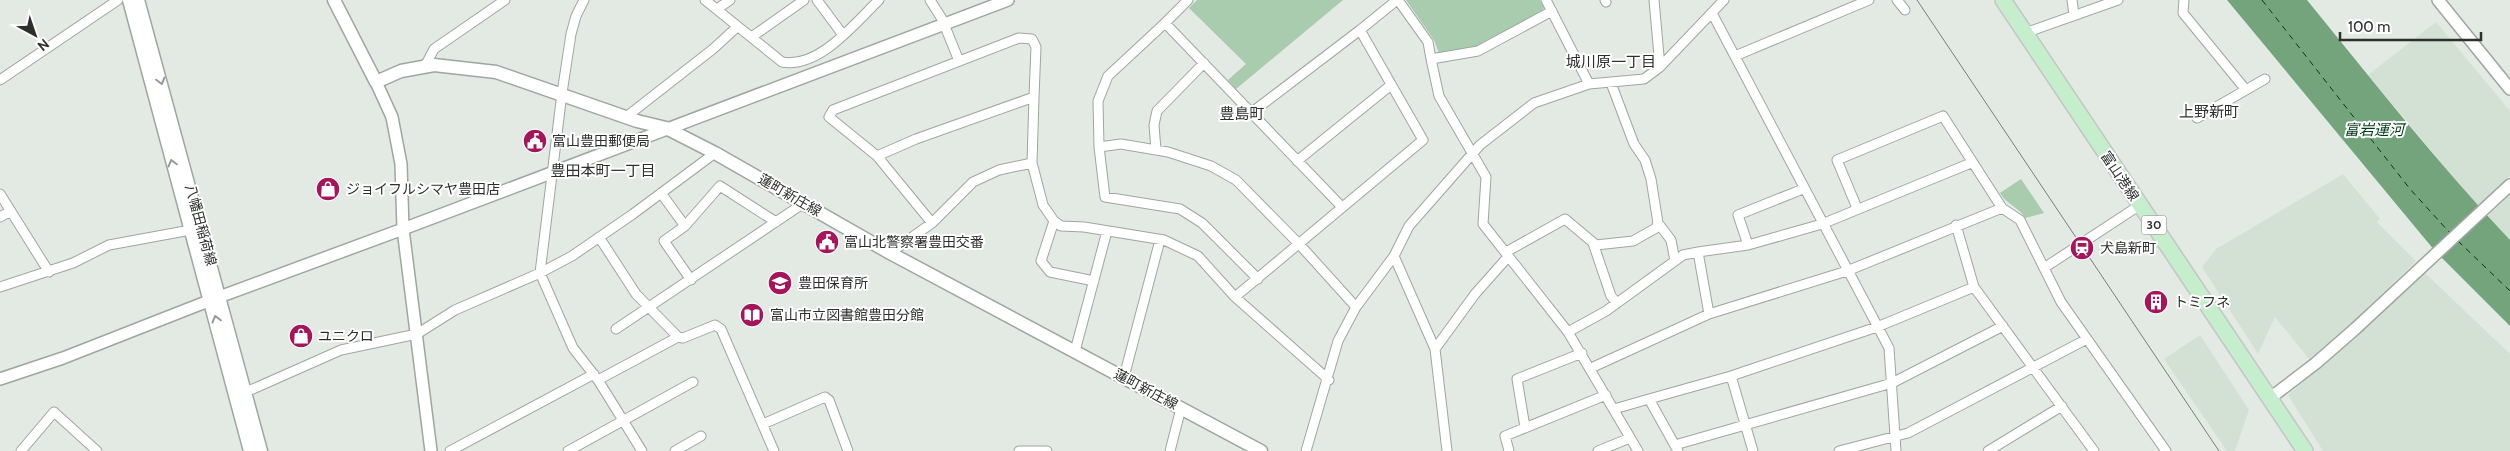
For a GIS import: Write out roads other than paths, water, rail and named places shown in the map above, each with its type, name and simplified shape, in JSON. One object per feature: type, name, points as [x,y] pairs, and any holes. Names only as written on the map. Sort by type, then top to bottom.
[{"type":"main road","name":"八幡田稲荷線","points":[[129,0],[196,229],[240,392],[253,449]]},
{"type":"main road","name":"八幡田稲荷線","points":[[138,0],[196,229]]},
{"type":"main road","points":[[334,0],[376,82]]},
{"type":"main road","name":"富山港線","points":[[2003,0],[2305,451]]},
{"type":"main road","name":"蓮町新庄線","points":[[376,82],[401,70],[425,66],[496,72],[562,93],[626,117],[666,128],[715,153],[890,253],[1261,451]]},
{"type":"street","points":[[0,80],[118,0]]},
{"type":"street","points":[[425,66],[434,49],[505,0]]},
{"type":"street","points":[[584,0],[576,16],[571,34],[540,274],[573,348],[596,377],[624,419],[642,451]]},
{"type":"street","points":[[705,0],[737,27],[753,36],[782,62],[792,64],[828,49],[879,0]]},
{"type":"street","points":[[717,9],[730,0]]},
{"type":"street","points":[[753,36],[804,0]]},
{"type":"street","points":[[817,0],[843,35]]},
{"type":"street","points":[[930,0],[944,24],[959,61]]},
{"type":"street","points":[[0,379],[63,358],[215,298],[403,229],[1008,0]]},
{"type":"street","points":[[1188,0],[1108,76],[1098,100],[1099,147],[1105,197],[1180,209],[1202,223],[1258,279]]},
{"type":"street","points":[[1251,113],[1398,0],[1428,42],[1439,96],[1486,177],[1483,224],[1568,332],[1591,368],[1638,451]]},
{"type":"street","points":[[1546,0],[1590,84]]},
{"type":"street","points":[[1654,0],[1660,67]]},
{"type":"street","points":[[1306,451],[1329,380],[1338,341],[1356,307],[1394,256],[1409,226],[1480,145],[1534,103],[1590,84],[1644,79],[1660,67],[1724,0]]},
{"type":"street","points":[[1735,56],[1869,0]]},
{"type":"street","points":[[1896,0],[1904,10]]},
{"type":"street","points":[[2072,0],[2074,15]]},
{"type":"street","points":[[2024,33],[2118,0]]},
{"type":"street","points":[[2184,0],[2183,13],[2246,90]]},
{"type":"street","points":[[2438,0],[2510,89]]},
{"type":"street","points":[[1432,59],[1478,51],[1552,11]]},
{"type":"street","points":[[1712,13],[1888,348],[1896,451]]},
{"type":"street","points":[[1165,23],[1342,207]]},
{"type":"street","points":[[626,117],[713,49],[737,27]]},
{"type":"street","points":[[1235,297],[1300,245],[1342,207],[1423,140],[1360,30]]},
{"type":"street","points":[[932,223],[877,156],[829,117],[833,110],[959,61],[1019,38],[1032,39],[1036,47],[1032,163],[1043,204],[1054,221],[1061,226],[1160,240],[1198,256],[1235,297],[1329,380]]},
{"type":"street","points":[[1156,150],[1154,126],[1157,111],[1204,62]]},
{"type":"street","points":[[2197,118],[2265,79]]},
{"type":"street","points":[[376,82],[392,117],[401,164],[403,229],[431,451]]},
{"type":"street","points":[[1611,83],[1634,144],[1645,160],[1651,179],[1658,223],[1671,240],[1675,261]]},
{"type":"street","points":[[1297,161],[1392,85]]},
{"type":"street","points":[[877,156],[916,139],[1034,97]]},
{"type":"street","points":[[1857,208],[1837,160],[1943,116],[1971,163],[2002,208],[2020,220],[2061,302],[2166,451]]},
{"type":"street","points":[[1099,147],[1121,144],[1156,150],[1211,166],[1236,180],[1300,245],[1356,307]]},
{"type":"street","points":[[240,392],[341,350],[417,334],[455,310],[540,274],[572,256],[715,153]]},
{"type":"street","points":[[890,253],[932,223],[973,182],[999,170],[1032,163]]},
{"type":"street","points":[[1568,332],[1617,303],[1683,255],[1748,245],[1822,224],[1857,208],[1971,163]]},
{"type":"street","points":[[2270,399],[2323,357],[2510,185]]},
{"type":"street","points":[[691,280],[664,241],[685,226],[720,186],[776,222]]},
{"type":"street","points":[[1748,245],[1738,215],[1803,189]]},
{"type":"street","points":[[661,193],[685,226]]},
{"type":"street","points":[[0,194],[49,272]]},
{"type":"street","points":[[616,330],[804,203]]},
{"type":"street","points":[[2044,268],[2140,205]]},
{"type":"street","points":[[1591,368],[1709,314],[1847,271],[1956,225],[2002,208]]},
{"type":"street","points":[[0,217],[10,211]]},
{"type":"street","points":[[1435,349],[1475,294],[1507,255],[1565,219],[1596,245],[1633,240],[1656,228],[1658,223]]},
{"type":"street","points":[[1054,221],[1041,261],[1050,272],[1094,281]]},
{"type":"street","points":[[1956,225],[1974,287],[2062,406],[2091,450]]},
{"type":"street","points":[[0,287],[73,263],[109,245],[196,229]]},
{"type":"street","points":[[1075,351],[1107,231]]},
{"type":"street","points":[[599,237],[636,294],[678,336],[683,338],[715,325],[722,329],[774,451]]},
{"type":"street","points":[[1124,377],[1160,240]]},
{"type":"street","points":[[1593,243],[1610,296],[1617,303]]},
{"type":"street","points":[[1698,252],[1709,314]]},
{"type":"street","points":[[1394,256],[1435,349],[1447,451]]},
{"type":"street","points":[[1614,409],[1731,376],[1877,327],[1974,287]]},
{"type":"street","points":[[1649,399],[1676,448],[1745,425],[1892,383],[2003,326]]},
{"type":"street","points":[[450,451],[678,336]]},
{"type":"street","points":[[1839,451],[1908,432],[2087,339]]},
{"type":"street","points":[[1526,427],[1518,379],[1582,353]]},
{"type":"street","points":[[1731,376],[1752,451]]},
{"type":"street","points":[[568,451],[693,382]]},
{"type":"street","points":[[1509,451],[1506,436],[1606,395]]},
{"type":"street","points":[[763,424],[825,397],[829,400],[848,451]]},
{"type":"street","points":[[1988,451],[2062,406]]},
{"type":"street","points":[[1170,451],[1181,408]]},
{"type":"street","points":[[21,451],[54,412],[92,449]]},
{"type":"street","points":[[675,451],[701,436]]},
{"type":"street","points":[[1598,451],[1630,438]]},
{"type":"street","points":[[1024,451],[1047,451]]},
{"type":"water","name":"富岩運河","points":[[2227,0],[2307,0],[2432,152],[2510,240],[2510,326],[2435,251]]},
{"type":"tram line","points":[[1917,0],[2219,451]]},
{"type":"place","name":"富山豊田郵便局","points":[[535,141]]},
{"type":"place","name":"ジョイフルシマヤ豊田店","points":[[328,189]]},
{"type":"place","name":"富山北警察署豊田交番","points":[[827,242]]},
{"type":"place","name":"犬島新町","points":[[2082,248]]},
{"type":"place","name":"豊田保育所","points":[[780,283]]},
{"type":"place","name":"トミフネ","points":[[2156,302]]},
{"type":"place","name":"富山市立図書館豊田分館","points":[[752,315]]},
{"type":"place","name":"ユニクロ","points":[[301,336]]},
{"type":"district","name":"城川原一丁目","points":[[1611,62]]},
{"type":"district","name":"上野新町","points":[[2209,112]]},
{"type":"district","name":"豊島町","points":[[1242,114]]},
{"type":"district","name":"豊田本町一丁目","points":[[603,171]]}]
